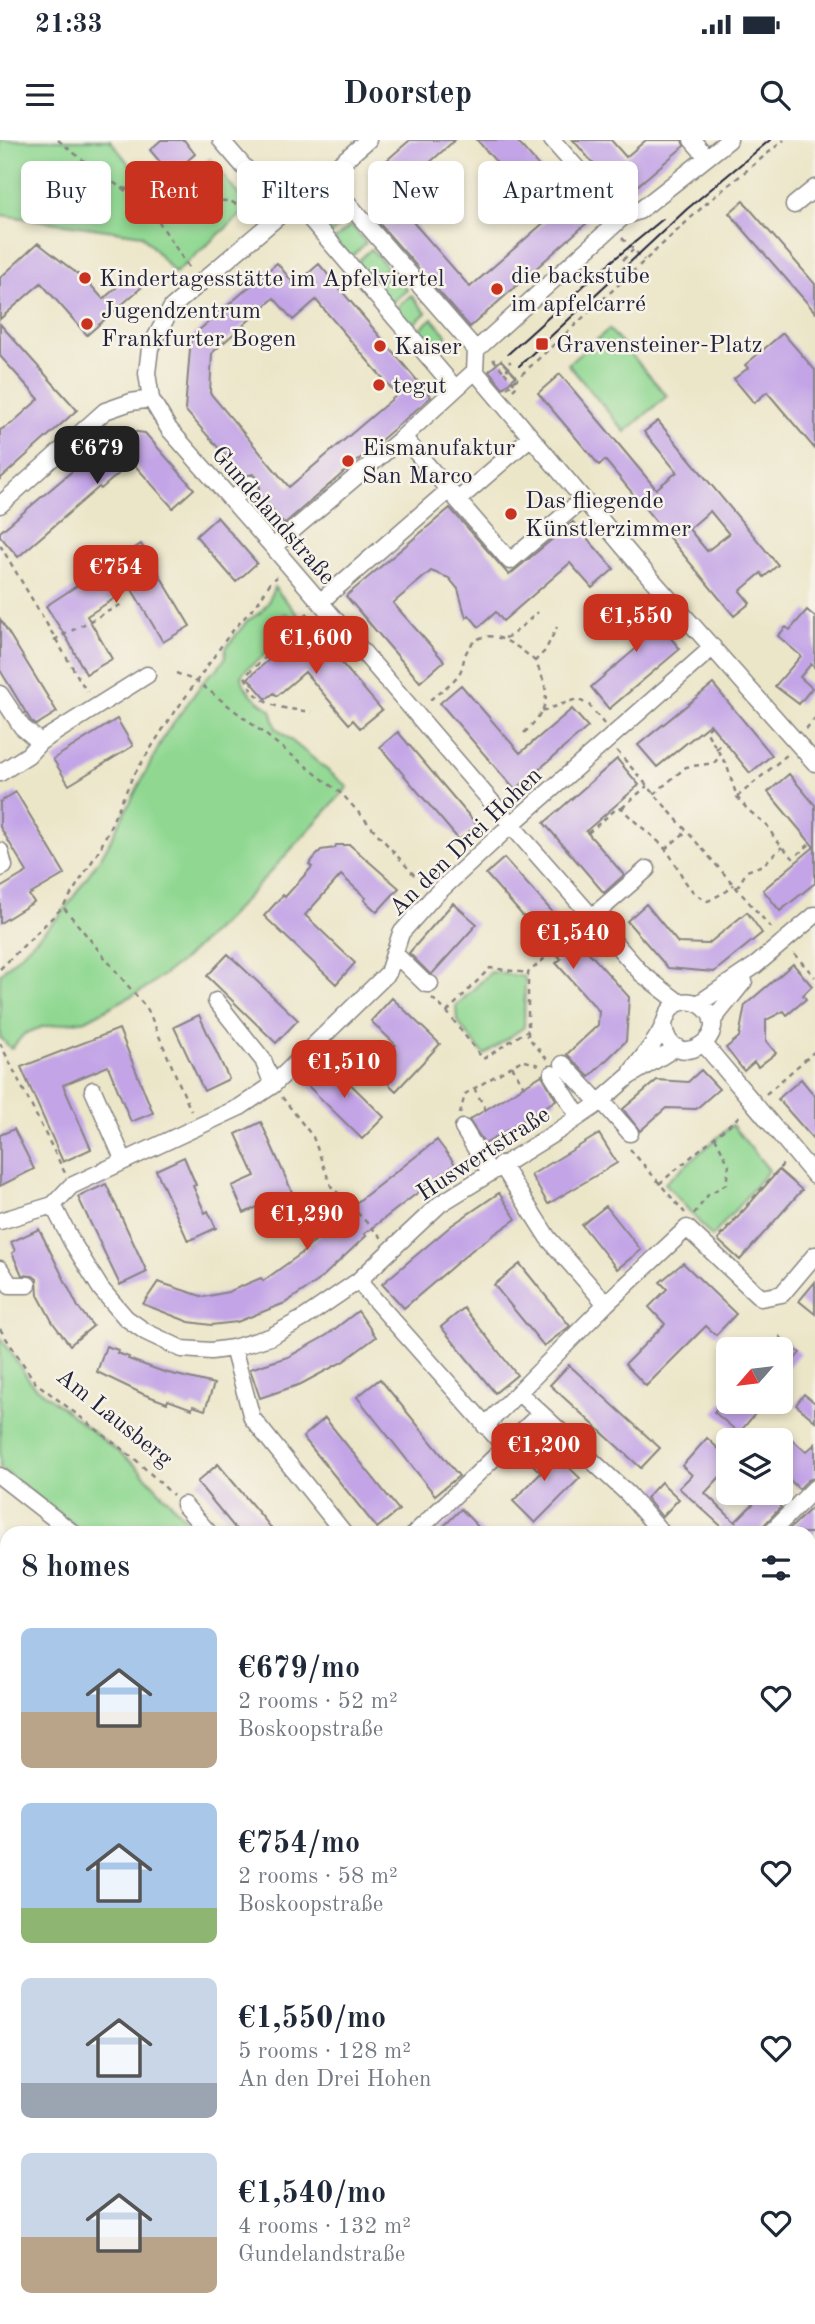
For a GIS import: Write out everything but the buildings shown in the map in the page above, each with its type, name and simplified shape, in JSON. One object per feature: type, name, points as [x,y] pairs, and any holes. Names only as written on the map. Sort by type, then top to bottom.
[{"type":"street","points":[[221,140],[239,161]]},
{"type":"street","points":[[344,161],[368,140]]},
{"type":"street","points":[[552,140],[570,161]]},
{"type":"street","points":[[692,140],[714,146]]},
{"type":"street","points":[[638,212],[714,146]]},
{"type":"street","points":[[794,205],[815,188]]},
{"type":"street","points":[[354,210],[476,350],[475,371],[609,530],[815,763]]},
{"type":"street","points":[[0,505],[105,411],[131,402],[151,399],[147,373],[150,348],[172,307],[267,224]]},
{"type":"street","points":[[315,224],[455,388]]},
{"type":"street","points":[[476,350],[616,224]]},
{"type":"street","points":[[273,547],[403,437],[475,371]]},
{"type":"street","name":"Gundelandstraße","points":[[151,399],[169,429],[273,547],[314,607],[512,824],[586,923],[642,974],[680,1003]]},
{"type":"street","points":[[403,437],[510,561],[583,499]]},
{"type":"street","points":[[314,607],[531,437]]},
{"type":"street","points":[[232,500],[250,484]]},
{"type":"street","name":"An den Drei Hohen","points":[[53,1205],[71,1186],[240,1107],[273,1085],[388,973],[401,933],[433,897],[713,648]]},
{"type":"street","points":[[0,773],[28,755],[40,742],[147,676]]},
{"type":"street","points":[[0,694],[22,727],[40,742]]},
{"type":"street","points":[[0,851],[4,866],[0,868]]},
{"type":"street","points":[[586,923],[647,869]]},
{"type":"street","points":[[698,1004],[756,965],[815,915]]},
{"type":"street","points":[[394,953],[429,989]]},
{"type":"street","points":[[712,1021],[756,965]]},
{"type":"street","name":"Gundelandstraße","points":[[642,974],[665,1020]]},
{"type":"street","points":[[216,1001],[263,1060],[273,1085]]},
{"type":"street","points":[[698,1004],[707,1011],[712,1021],[712,1031],[704,1044],[691,1050],[677,1047],[668,1039],[665,1020],[674,1005],[698,1004]]},
{"type":"street","name":"Huswertstraße","points":[[628,1077],[665,1020]]},
{"type":"street","points":[[704,1044],[815,1176]]},
{"type":"street","name":"Huswertstraße","points":[[53,1205],[101,1289],[126,1318],[146,1332],[182,1349],[211,1351],[233,1348],[270,1337],[304,1318],[358,1281],[440,1204],[579,1117],[628,1077],[677,1047]]},
{"type":"street","points":[[553,1068],[600,1102],[629,1139]]},
{"type":"street","points":[[553,1068],[579,1117]]},
{"type":"street","points":[[93,1090],[124,1161]]},
{"type":"street","points":[[461,1122],[548,1238],[606,1304]]},
{"type":"street","points":[[0,1220],[53,1205]]},
{"type":"street","points":[[485,1426],[606,1304],[687,1228],[761,1298],[782,1294],[815,1255]]},
{"type":"street","points":[[0,1269],[10,1285],[27,1285]]},
{"type":"street","points":[[358,1281],[505,1447]]},
{"type":"street","points":[[233,1348],[253,1418],[338,1526]]},
{"type":"street","points":[[519,1393],[628,1494],[656,1526]]},
{"type":"street","points":[[422,1526],[540,1413]]},
{"type":"street","points":[[0,1476],[64,1526]]},
{"type":"street","points":[[777,1526],[815,1488]]},
{"type":"street","points":[[184,1506],[203,1526]]},
{"type":"path","points":[[58,140],[150,208],[189,268]]},
{"type":"path","points":[[497,397],[643,260],[784,140]]},
{"type":"path","points":[[121,188],[177,200],[230,201],[237,205]]},
{"type":"path","points":[[619,224],[633,250],[643,260]]},
{"type":"path","points":[[623,260],[633,250]]},
{"type":"path","points":[[0,545],[82,687],[98,706]]},
{"type":"path","points":[[0,969],[64,906],[100,849],[132,778],[163,729],[229,635],[260,600],[270,583]]},
{"type":"path","points":[[54,640],[124,603]]},
{"type":"path","points":[[312,712],[273,708],[264,702],[245,676],[314,607]]},
{"type":"path","points":[[430,700],[460,672],[467,651],[477,641],[512,635],[538,612]]},
{"type":"path","points":[[535,661],[545,651],[557,627]]},
{"type":"path","points":[[505,638],[535,661],[544,678],[548,695],[542,711],[524,733]]},
{"type":"path","points":[[176,673],[198,682],[343,795],[433,897]]},
{"type":"path","points":[[542,711],[577,699],[589,705],[610,738],[647,786],[815,977]]},
{"type":"path","points":[[711,726],[706,731],[727,766],[737,797],[748,810],[767,825],[793,859],[811,843]]},
{"type":"path","points":[[716,750],[724,742]]},
{"type":"path","points":[[737,797],[799,745]]},
{"type":"path","points":[[654,794],[686,767],[714,763],[720,756]]},
{"type":"path","points":[[588,833],[647,786]]},
{"type":"path","points":[[622,808],[665,849],[683,881],[708,901],[735,886],[747,871],[763,865],[782,847]]},
{"type":"path","points":[[665,849],[687,831]]},
{"type":"path","points":[[64,906],[148,1010],[198,1127]]},
{"type":"path","points":[[447,1012],[490,968],[528,973],[586,923]]},
{"type":"path","points":[[528,973],[528,1037],[553,1068]]},
{"type":"path","points":[[429,989],[483,1059],[528,1030]]},
{"type":"path","points":[[0,1043],[71,1186]]},
{"type":"path","points":[[659,1184],[815,1051]]},
{"type":"path","points":[[461,1122],[465,1094],[474,1088],[522,1060],[553,1068]]},
{"type":"path","points":[[512,1066],[524,1087]]},
{"type":"path","points":[[273,1085],[313,1137],[331,1186],[391,1248]]},
{"type":"path","points":[[474,1088],[486,1110]]},
{"type":"path","points":[[629,1139],[659,1184],[690,1219],[708,1195],[726,1184],[729,1165],[715,1136]]},
{"type":"path","points":[[709,1249],[794,1152]]},
{"type":"path","name":"Am Lausberg","points":[[0,1329],[35,1382],[136,1460],[184,1506]]},
{"type":"green space","points":[[0,140],[110,140],[127,161],[125,224],[223,224],[223,175],[237,193],[237,219],[175,273],[142,235],[64,224],[111,224],[111,161],[21,161],[21,218],[0,215]]},
{"type":"green space","points":[[320,224],[342,224],[330,235]]},
{"type":"green space","points":[[351,225],[366,243],[350,258],[334,240]]},
{"type":"green space","points":[[371,249],[387,267],[370,281],[355,264]]},
{"type":"green space","points":[[391,272],[407,290],[390,304],[374,286]]},
{"type":"green space","points":[[411,295],[426,313],[410,327],[394,310]]},
{"type":"green space","points":[[432,318],[447,336],[430,351],[415,333]]},
{"type":"green space","points":[[609,329],[667,396],[625,432],[568,364]]},
{"type":"green space","points":[[274,587],[298,615],[294,619],[285,613],[274,625],[279,633],[262,657],[241,676],[245,687],[271,710],[276,728],[348,787],[229,917],[182,961],[143,990],[86,1020],[42,1027],[24,1034],[11,1049],[0,1037],[0,974],[61,915],[106,849],[166,733],[207,677],[219,667],[225,658],[226,648],[247,621],[261,612],[268,603]]},
{"type":"green space","points":[[491,972],[525,977],[524,1027],[484,1055],[457,1021],[456,1006]]},
{"type":"green space","points":[[732,1125],[769,1170],[712,1237],[665,1183]]},
{"type":"green space","points":[[0,1337],[32,1384],[136,1466],[192,1526],[76,1526],[0,1468]]},
{"type":"tram line","points":[[519,366],[687,209],[770,140]]},
{"type":"tram line","points":[[508,354],[601,270],[663,219]]},
{"type":"place","name":"Kindertagesstätte im Apfelviertel","points":[[85,278]]},
{"type":"place","name":"die backstube im apfelcarré","points":[[497,289]]},
{"type":"place","name":"Jugendzentrum Frankfurter Bogen","points":[[87,324]]},
{"type":"place","name":"Gravensteiner-Platz","points":[[542,344]]},
{"type":"place","name":"Kaiser","points":[[380,346]]},
{"type":"place","name":"tegut","points":[[379,385]]},
{"type":"place","name":"Eismanufaktur San Marco","points":[[348,461]]},
{"type":"place","name":"Das fliegende Künstlerzimmer","points":[[511,514]]}]
